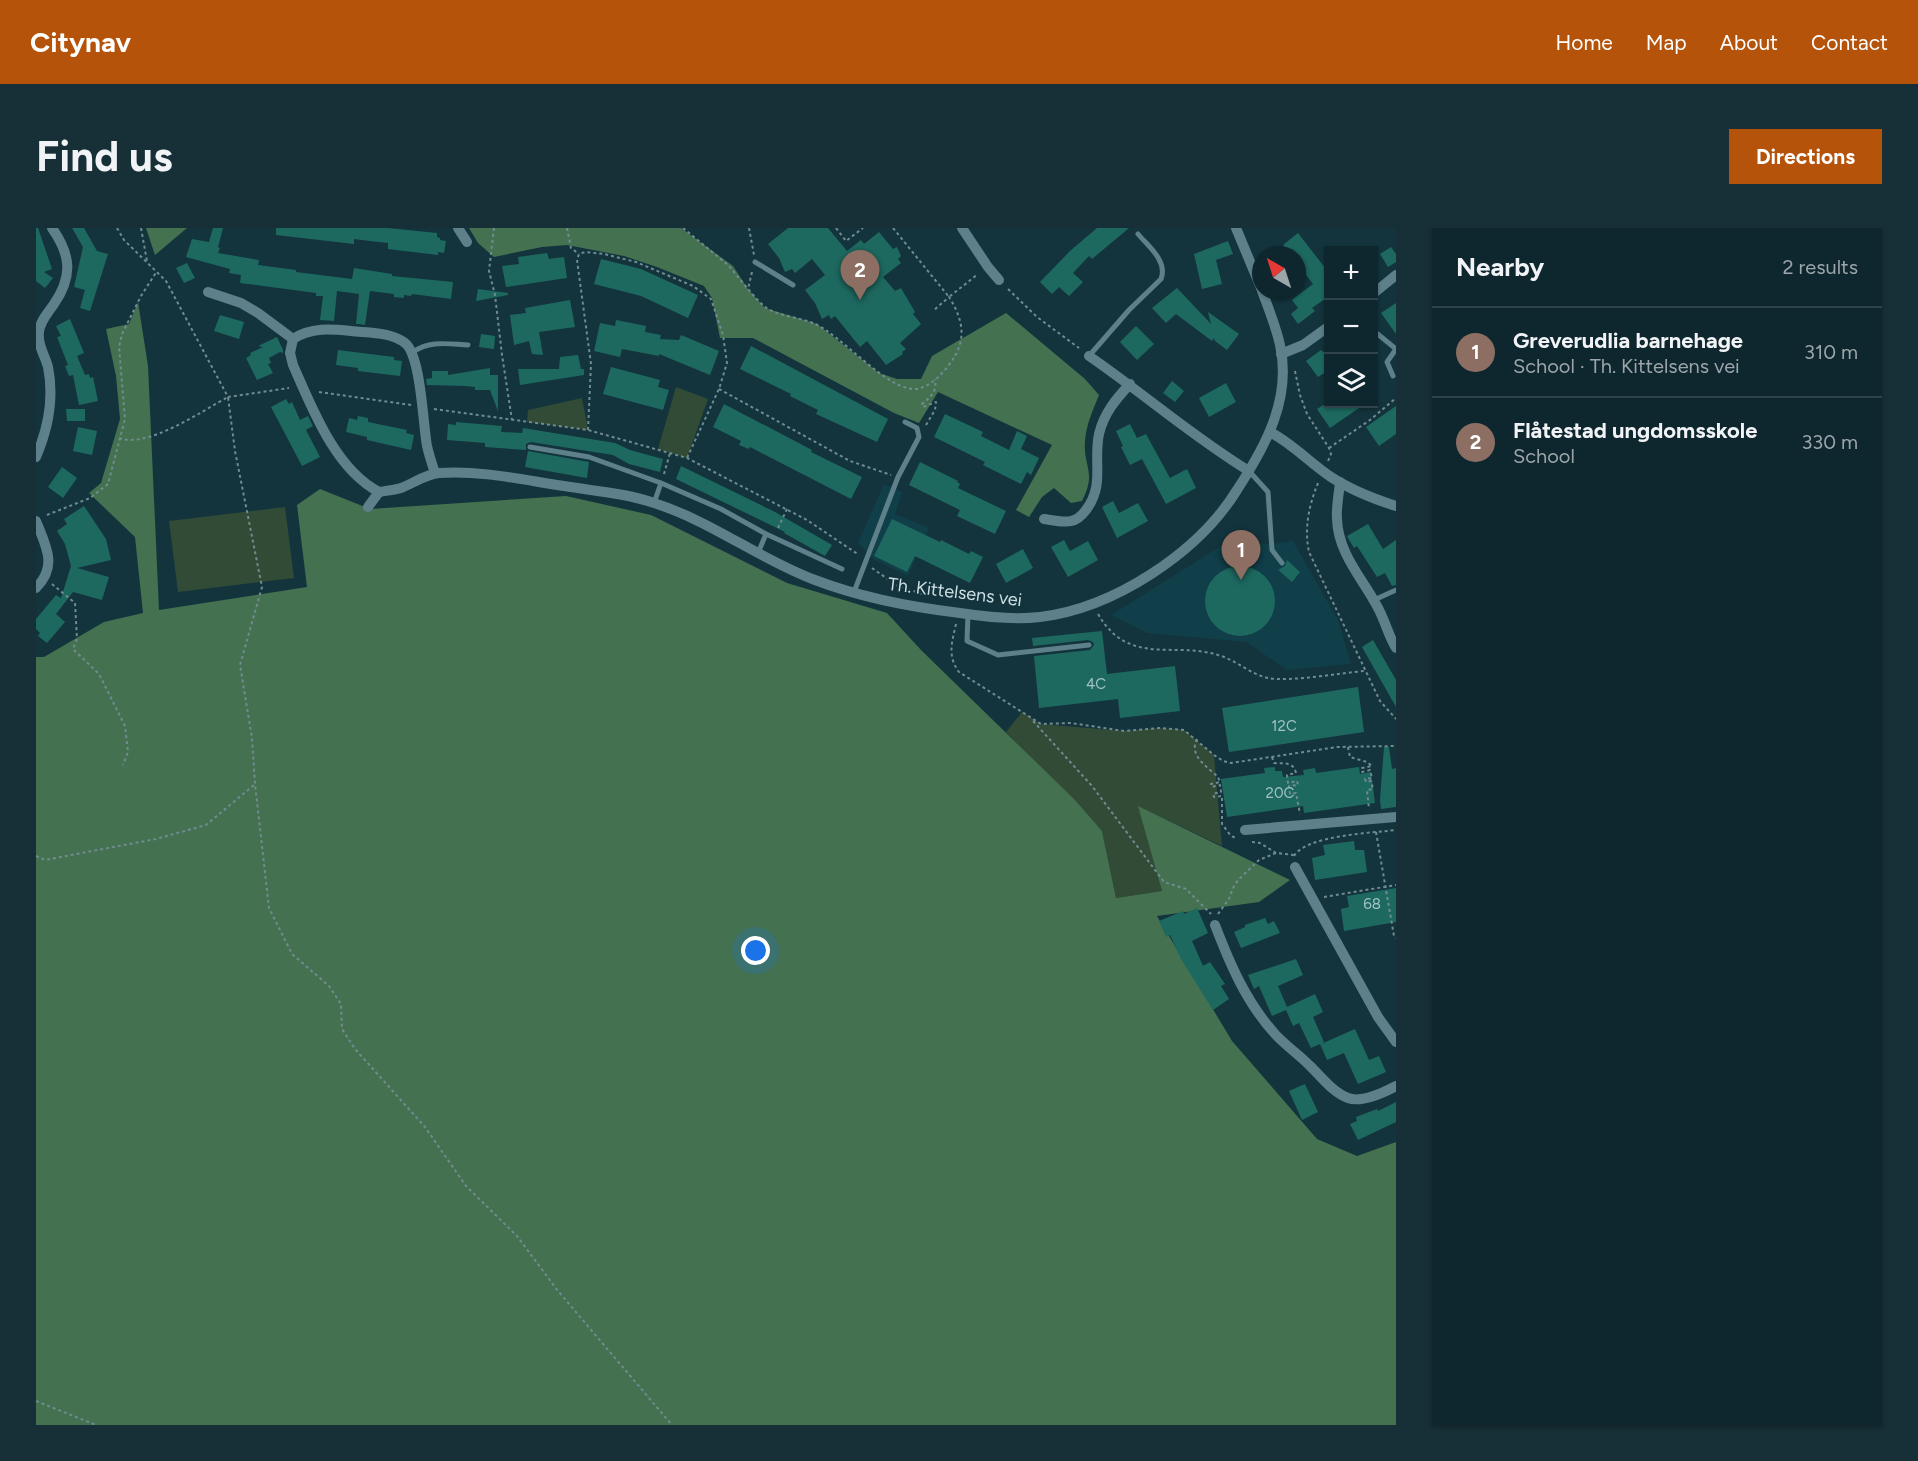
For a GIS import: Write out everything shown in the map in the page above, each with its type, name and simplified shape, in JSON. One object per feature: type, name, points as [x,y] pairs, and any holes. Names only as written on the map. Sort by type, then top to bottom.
[{"type":"street","points":[[36,457],[49,411],[50,389],[48,366],[40,347],[39,330],[62,290],[68,268],[64,246],[52,228]]},
{"type":"street","points":[[458,228],[467,242]]},
{"type":"street","points":[[962,228],[999,280]]},
{"type":"street","name":"Th. Kittelsens vei","points":[[1236,228],[1252,266]]},
{"type":"street","points":[[1378,290],[1396,275]]},
{"type":"street","points":[[208,292],[249,308],[293,339]]},
{"type":"street","name":"Th. Kittelsens vei","points":[[379,492],[400,488],[435,473],[475,472],[621,495],[654,503],[683,514],[815,580],[883,602],[963,614],[1042,617],[1092,603],[1133,584],[1183,552],[1222,511],[1249,471],[1270,432],[1278,409],[1286,352],[1266,300]]},
{"type":"street","points":[[368,507],[379,492],[360,479],[340,456],[326,434],[293,365],[290,353],[293,339],[301,334],[315,330],[381,334],[406,344],[412,352],[428,447],[435,473]]},
{"type":"street","points":[[1286,352],[1324,330]]},
{"type":"street","points":[[1089,356],[1130,384],[1215,450],[1249,471]]},
{"type":"street","points":[[1044,519],[1071,522],[1083,514],[1094,500],[1098,484],[1098,437],[1103,418],[1113,402],[1130,384]]},
{"type":"street","points":[[1270,432],[1283,439],[1340,482],[1396,506]]},
{"type":"street","points":[[1340,482],[1337,519],[1340,541],[1374,600],[1396,648]]},
{"type":"street","points":[[36,521],[46,547],[49,566],[45,579],[36,588]]},
{"type":"street","points":[[1242,834],[1396,817]]},
{"type":"street","points":[[1295,867],[1378,1017],[1396,1042]]},
{"type":"street","points":[[1215,925],[1229,963],[1253,1008],[1276,1035],[1334,1090],[1347,1098],[1355,1099],[1380,1094],[1396,1086]]},
{"type":"lane","points":[[1089,356],[1164,273],[1162,263],[1138,234]]},
{"type":"lane","points":[[754,262],[793,285]]},
{"type":"lane","points":[[1378,334],[1396,349],[1387,362],[1392,376]]},
{"type":"lane","points":[[412,352],[423,345],[433,343],[468,345]]},
{"type":"lane","points":[[854,592],[898,477],[914,450],[920,434],[917,428],[905,422]]},
{"type":"lane","points":[[530,447],[589,457],[661,483],[721,509],[774,538],[842,569]]},
{"type":"lane","points":[[1249,471],[1268,492],[1272,550],[1282,563]]},
{"type":"lane","points":[[654,503],[661,483]]},
{"type":"lane","points":[[758,553],[766,534]]},
{"type":"lane","points":[[1374,600],[1396,590]]},
{"type":"lane","points":[[963,614],[967,641],[998,655],[1089,645]]},
{"type":"path","points":[[117,228],[124,240],[166,281],[228,398],[235,451],[262,587],[240,665],[252,738],[269,908],[292,954],[329,986],[341,1004],[342,1029],[355,1049],[425,1127],[466,1186],[517,1236],[558,1291],[672,1425]]},
{"type":"path","points":[[141,228],[147,262]]},
{"type":"path","points":[[494,228],[489,271],[495,295],[512,420]]},
{"type":"path","points":[[567,228],[571,248],[579,254]]},
{"type":"path","points":[[683,228],[728,265],[765,308],[817,324],[879,373],[903,387],[914,389],[928,386],[948,367],[957,353],[963,335],[962,323],[950,297],[893,228]]},
{"type":"path","points":[[748,289],[754,262],[749,228]]},
{"type":"path","points":[[836,228],[846,242],[863,228]]},
{"type":"path","points":[[579,254],[585,252],[604,254],[636,262],[693,286],[708,296],[717,315],[726,346],[727,363],[719,389],[687,458]]},
{"type":"path","points":[[579,254],[577,265],[591,380],[588,430]]},
{"type":"path","points":[[933,311],[988,267]]},
{"type":"path","points":[[47,515],[90,498],[108,484],[125,419],[119,347],[122,334],[141,296],[157,271]]},
{"type":"path","points":[[999,280],[1037,317],[1089,356]]},
{"type":"path","points":[[1286,352],[1307,414],[1329,448],[1331,454],[1327,463]]},
{"type":"path","points":[[920,434],[935,410],[936,402],[923,407],[922,404],[932,395],[936,387],[935,379]]},
{"type":"path","points":[[119,438],[126,441],[154,436],[228,398],[288,388],[588,430],[687,458],[787,509],[857,552],[865,562],[896,585],[934,599]]},
{"type":"path","points":[[719,389],[849,461],[898,477]]},
{"type":"path","points":[[1329,448],[1370,420],[1396,398]]},
{"type":"path","points":[[630,446],[632,442]]},
{"type":"path","points":[[667,464],[670,453]]},
{"type":"path","points":[[1319,480],[1310,508],[1306,536],[1309,552],[1380,701],[1396,719]]},
{"type":"path","points":[[774,538],[787,509]]},
{"type":"path","points":[[45,579],[75,603],[77,639],[73,649],[99,674],[125,726],[128,752],[123,765]]},
{"type":"path","points":[[1092,603],[1101,620],[1114,634],[1135,646],[1157,650],[1217,654],[1255,674],[1268,678],[1284,679],[1365,671]]},
{"type":"path","points":[[963,614],[950,656],[953,664],[959,672],[1041,724],[1071,723],[1124,731],[1160,728],[1184,730],[1214,755],[1231,763],[1348,747],[1396,746]]},
{"type":"path","points":[[1032,720],[1092,786],[1164,882],[1186,889],[1214,918],[1229,899],[1238,880],[1259,860],[1276,853]]},
{"type":"path","points":[[1197,739],[1194,744],[1195,754],[1218,777],[1220,782],[1211,784],[1212,787],[1220,785],[1221,792],[1213,794],[1214,797],[1222,796],[1220,818],[1222,824],[1231,836],[1242,834]]},
{"type":"path","points":[[1348,747],[1350,757],[1367,762],[1372,766],[1362,768],[1362,772],[1370,770],[1372,777],[1365,778],[1366,782],[1371,781],[1373,789],[1367,790],[1371,820],[1396,938]]},
{"type":"path","points":[[1272,756],[1274,763],[1292,765],[1295,770],[1296,772],[1287,775],[1288,783],[1297,781],[1298,785],[1289,786],[1290,794],[1296,793],[1299,807]]},
{"type":"path","points":[[36,856],[45,860],[156,839],[206,825],[255,784]]},
{"type":"path","points":[[1295,867],[1294,855],[1298,850],[1318,842],[1396,830]]},
{"type":"path","points":[[1260,843],[1276,853],[1294,855]]},
{"type":"path","points":[[1313,901],[1343,893],[1396,885]]},
{"type":"path","points":[[36,1401],[96,1425]]},
{"type":"shaded area","points":[[884,484],[902,492],[895,514],[929,528],[908,576],[875,560],[858,543]]},
{"type":"shaded area","points":[[1293,541],[1338,620],[1351,664],[1287,670],[1246,642],[1147,633],[1111,615],[1227,542],[1272,544]]},
{"type":"green space","points":[[146,228],[187,228],[155,255]]},
{"type":"green space","points":[[469,228],[681,228],[733,266],[748,289],[765,308],[817,324],[879,373],[897,379],[921,379],[932,356],[1006,313],[1085,379],[1099,395],[1086,435],[1085,450],[1089,483],[1082,501],[1071,503],[1054,488],[1042,497],[1029,517],[1016,510],[1052,445],[938,392],[919,423],[894,413],[753,338],[720,338],[712,298],[704,286],[624,256],[567,245],[542,247],[494,257],[478,243]]},
{"type":"green space","points":[[138,302],[148,366],[159,610],[307,587],[297,505],[320,489],[370,509],[566,496],[651,515],[787,583],[887,613],[921,650],[1074,799],[1102,831],[1116,898],[1162,891],[1138,806],[1290,880],[1259,902],[1157,916],[1232,1041],[1317,1139],[1357,1156],[1396,1142],[1396,1425],[36,1425],[36,657],[44,657],[104,622],[143,613],[135,537],[89,493],[101,483],[120,419],[116,376],[106,329],[129,324]]},
{"type":"green space","points":[[676,387],[708,399],[687,458],[658,449]]},
{"type":"green space","points":[[582,398],[588,430],[527,422],[528,410]]},
{"type":"green space","points":[[285,507],[294,578],[178,592],[169,521]]},
{"type":"green space","points":[[1022,712],[1041,724],[1124,731],[1159,728],[1184,730],[1214,755],[1222,846],[1139,807],[1162,891],[1116,898],[1102,831],[1006,732]]},
{"type":"building","points":[[36,228],[38,228],[52,269],[44,272],[53,278],[45,288],[36,281]]},
{"type":"building","points":[[72,228],[84,228],[97,251],[108,254],[90,311],[80,308],[85,290],[74,287],[83,247]]},
{"type":"building","points":[[213,228],[223,228],[218,253],[259,260],[258,265],[352,279],[354,268],[392,274],[392,276],[453,282],[451,299],[412,294],[411,296],[404,295],[404,298],[394,297],[394,294],[370,291],[365,325],[356,324],[359,294],[337,291],[334,321],[320,320],[323,296],[316,296],[316,293],[240,283],[241,275],[229,273],[230,269],[186,257],[192,239],[209,242]]},
{"type":"building","points":[[276,228],[388,228],[437,233],[440,240],[446,241],[444,253],[438,252],[438,255],[388,249],[388,243],[354,239],[354,244],[276,235]]},
{"type":"building","points":[[788,228],[828,228],[847,251],[861,240],[864,244],[879,232],[893,249],[897,247],[901,256],[898,259],[901,263],[883,277],[895,291],[901,288],[915,312],[913,314],[921,324],[900,343],[906,349],[902,352],[903,354],[886,365],[867,341],[860,347],[835,316],[831,319],[829,315],[822,319],[815,303],[805,290],[825,275],[812,259],[795,273],[792,269],[785,272],[779,258],[768,244]]},
{"type":"building","points":[[1097,228],[1129,228],[1092,259],[1089,256],[1073,273],[1083,282],[1069,296],[1059,287],[1052,294],[1040,282],[1070,251]]},
{"type":"building","points":[[1298,233],[1324,267],[1324,300],[1312,308],[1315,311],[1298,324],[1291,314],[1298,308],[1292,300],[1306,300],[1306,289],[1313,284],[1306,275],[1306,246],[1283,245]]},
{"type":"building","points":[[1228,241],[1233,254],[1216,260],[1222,284],[1202,289],[1194,254]]},
{"type":"building","points":[[1391,247],[1396,254],[1396,262],[1388,267],[1380,254]]},
{"type":"building","points":[[547,253],[549,259],[564,257],[567,278],[506,287],[502,266],[519,264],[518,257]]},
{"type":"building","points":[[601,259],[641,269],[698,295],[688,318],[641,296],[594,284]]},
{"type":"building","points":[[187,263],[195,278],[184,283],[176,268]]},
{"type":"building","points":[[1177,288],[1211,324],[1208,312],[1239,334],[1227,350],[1214,338],[1212,341],[1176,314],[1166,323],[1152,308]]},
{"type":"building","points":[[478,289],[508,293],[508,295],[476,301]]},
{"type":"building","points":[[570,300],[575,327],[539,332],[543,355],[532,354],[529,341],[514,345],[510,315],[526,313],[525,308]]},
{"type":"building","points":[[1396,303],[1396,334],[1381,313]]},
{"type":"building","points":[[220,315],[244,322],[239,339],[214,331]]},
{"type":"building","points":[[70,319],[84,353],[77,356],[85,375],[89,374],[90,378],[93,377],[98,401],[79,405],[73,375],[69,376],[65,366],[68,365],[57,337],[61,336],[56,326]]},
{"type":"building","points":[[616,320],[646,326],[645,332],[661,335],[660,339],[679,340],[681,335],[719,351],[710,375],[659,354],[659,356],[622,349],[620,357],[594,351],[600,323],[615,326]]},
{"type":"building","points":[[1136,326],[1154,344],[1137,360],[1120,342]]},
{"type":"building","points":[[481,334],[495,336],[494,349],[479,347]]},
{"type":"building","points":[[277,337],[283,353],[280,352],[269,358],[271,363],[268,364],[273,373],[257,380],[246,358],[251,355],[250,353],[263,347],[258,346]]},
{"type":"building","points":[[751,346],[888,419],[877,442],[816,414],[818,410],[790,396],[791,394],[740,369]]},
{"type":"building","points":[[338,350],[394,357],[394,360],[402,361],[400,376],[358,371],[358,368],[336,365]]},
{"type":"building","points":[[1321,350],[1324,373],[1318,377],[1306,361]]},
{"type":"building","points":[[578,355],[584,375],[520,385],[518,369],[559,369],[560,357]]},
{"type":"building","points":[[611,367],[660,380],[658,387],[669,390],[663,410],[603,394]]},
{"type":"building","points":[[490,368],[490,375],[498,375],[498,411],[490,390],[475,390],[475,387],[465,386],[427,385],[426,379],[432,378],[432,371],[448,371],[448,375]]},
{"type":"building","points":[[1172,381],[1184,391],[1175,402],[1163,393]]},
{"type":"building","points":[[1226,383],[1236,402],[1209,417],[1199,398]]},
{"type":"building","points":[[286,399],[289,404],[292,402],[300,420],[308,416],[313,426],[306,430],[320,457],[302,466],[271,407]]},
{"type":"building","points":[[724,404],[862,477],[851,499],[750,447],[749,449],[739,445],[741,441],[713,427]]},
{"type":"building","points":[[1324,405],[1324,408],[1359,408],[1330,428],[1317,409]]},
{"type":"building","points":[[1396,406],[1396,434],[1379,446],[1366,427]]},
{"type":"building","points":[[66,409],[85,409],[85,421],[67,421]]},
{"type":"building","points":[[945,414],[983,432],[981,436],[1009,450],[1017,431],[1027,436],[1021,449],[1039,458],[1031,475],[1027,472],[1021,484],[983,465],[985,462],[934,437]]},
{"type":"building","points":[[358,416],[368,418],[368,422],[407,430],[406,433],[414,435],[411,450],[367,440],[367,437],[346,432],[349,418],[357,420]]},
{"type":"building","points":[[456,422],[502,426],[501,432],[522,433],[523,428],[615,443],[630,450],[663,459],[660,472],[629,464],[613,455],[531,442],[526,444],[526,450],[485,447],[485,443],[447,440],[448,424],[456,425]]},
{"type":"building","points":[[1130,424],[1137,438],[1146,434],[1170,478],[1187,469],[1196,488],[1166,504],[1142,459],[1130,465],[1121,447],[1123,446],[1116,431]]},
{"type":"building","points":[[78,427],[97,431],[92,455],[73,451]]},
{"type":"building","points":[[528,451],[589,462],[587,478],[525,467]]},
{"type":"building","points":[[920,462],[958,481],[960,484],[958,488],[1006,511],[995,534],[957,516],[960,510],[909,485]]},
{"type":"building","points":[[681,466],[775,512],[832,545],[825,556],[785,532],[676,479]]},
{"type":"building","points":[[62,467],[77,478],[63,498],[48,487]]},
{"type":"building","points":[[1113,501],[1119,513],[1138,503],[1148,521],[1117,538],[1102,507]]},
{"type":"building","points":[[84,506],[106,539],[111,560],[77,568],[109,577],[102,600],[73,592],[56,614],[65,622],[47,643],[38,636],[40,633],[36,629],[36,619],[56,595],[61,598],[71,566],[65,544],[57,531],[67,524],[64,519]]},
{"type":"building","points":[[892,519],[940,542],[941,540],[969,554],[971,551],[983,557],[970,583],[915,556],[907,572],[874,556]]},
{"type":"building","points":[[1368,524],[1383,549],[1396,540],[1396,585],[1392,586],[1385,573],[1377,577],[1357,546],[1354,548],[1347,536]]},
{"type":"building","points":[[1064,540],[1070,551],[1088,541],[1098,560],[1068,577],[1051,547]]},
{"type":"building","points":[[1023,549],[1033,568],[1006,583],[996,564]]},
{"type":"building","points":[[1287,560],[1300,572],[1292,582],[1278,570],[1285,566]]},
{"type":"building","points":[[1240,566],[1259,572],[1269,582],[1275,601],[1269,620],[1259,630],[1240,636],[1221,630],[1211,620],[1205,601],[1211,582],[1221,572]]},
{"type":"building","points":[[1102,631],[1107,674],[1175,666],[1180,711],[1120,718],[1118,699],[1039,708],[1034,656],[1090,650],[1094,645],[1088,640],[1033,646],[1032,638]]},
{"type":"building","points":[[1373,640],[1396,680],[1396,707],[1362,647]]},
{"type":"building","points":[[1358,687],[1364,732],[1229,752],[1222,708]]},
{"type":"building","points":[[1384,747],[1389,747],[1392,769],[1396,768],[1396,807],[1381,809],[1380,800]]},
{"type":"building","points":[[1275,767],[1275,771],[1282,771],[1283,777],[1304,775],[1303,770],[1315,768],[1316,773],[1359,767],[1360,774],[1371,772],[1375,803],[1304,813],[1303,806],[1227,817],[1221,779],[1265,773],[1264,768]]},
{"type":"building","points":[[1354,841],[1355,850],[1364,850],[1367,872],[1315,880],[1312,858],[1325,855],[1323,845]]},
{"type":"building","points":[[1396,888],[1396,922],[1344,931],[1341,909],[1349,907],[1347,896]]},
{"type":"building","points":[[1197,908],[1208,933],[1192,941],[1203,966],[1210,962],[1225,984],[1221,986],[1229,999],[1213,1010],[1181,959],[1170,935],[1166,937],[1159,921]]},
{"type":"building","points":[[1265,918],[1268,924],[1274,921],[1280,933],[1241,948],[1234,932],[1245,925]]},
{"type":"building","points":[[1296,959],[1303,975],[1278,986],[1287,1007],[1315,994],[1323,1012],[1313,1017],[1324,1042],[1321,1044],[1355,1029],[1369,1060],[1379,1056],[1386,1072],[1358,1084],[1344,1053],[1327,1060],[1320,1044],[1311,1048],[1299,1023],[1293,1026],[1286,1010],[1272,1016],[1259,986],[1254,989],[1248,975]]},
{"type":"building","points":[[1305,1084],[1318,1112],[1302,1120],[1289,1091]]},
{"type":"building","points":[[1396,1102],[1396,1122],[1358,1140],[1350,1124],[1357,1121],[1356,1117],[1377,1109],[1378,1111]]},
{"type":"place","name":"Flåtestad ungdomsskole","points":[[860,300]]},
{"type":"place","name":"Greverudlia barnehage","points":[[1241,580]]}]
